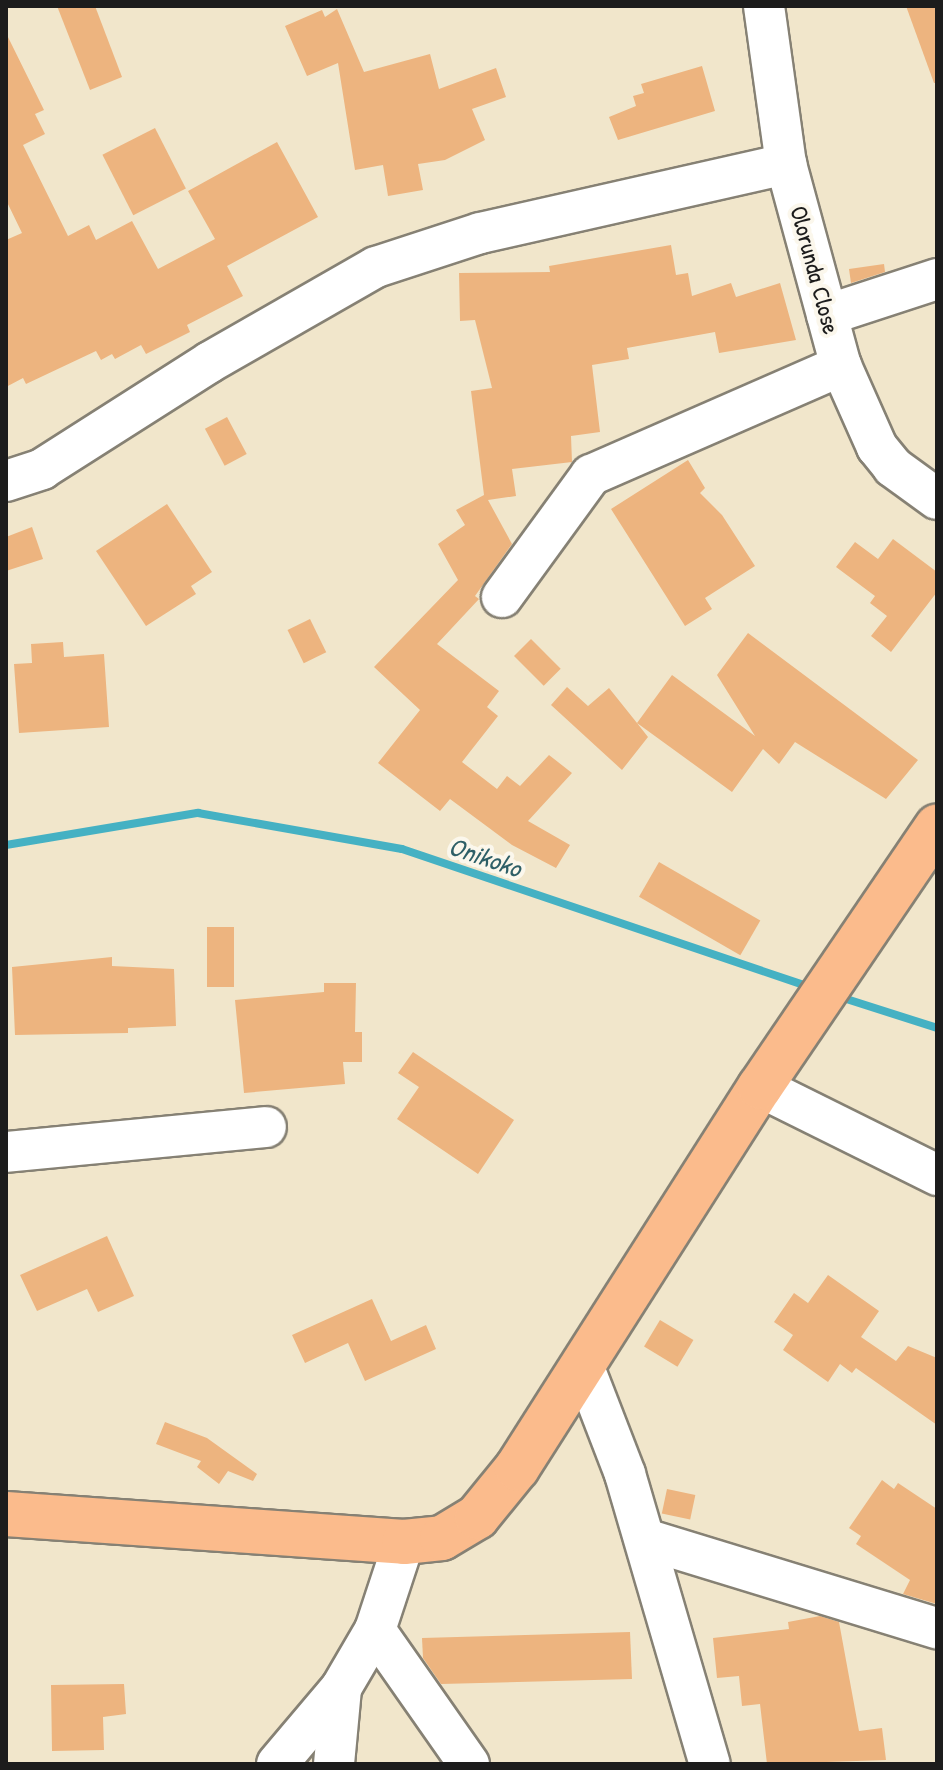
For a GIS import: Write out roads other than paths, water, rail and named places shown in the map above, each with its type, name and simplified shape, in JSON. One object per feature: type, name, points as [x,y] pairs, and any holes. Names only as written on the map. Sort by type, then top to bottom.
[{"type":"main road","points":[[6,1514],[404,1542],[442,1538],[477,1517],[517,1468],[842,961],[937,827]]},
{"type":"street","name":"Olorunda Close","points":[[764,6],[786,164],[841,366],[877,447],[893,467],[937,499]]},
{"type":"street","points":[[6,481],[42,469],[210,362],[376,267],[480,233],[786,164]]},
{"type":"street","points":[[827,315],[937,279]]},
{"type":"street","points":[[502,597],[591,475],[841,366]]},
{"type":"street","points":[[760,1087],[937,1175]]},
{"type":"street","points":[[6,1152],[266,1127]]},
{"type":"street","points":[[583,1365],[645,1539],[710,1764]]},
{"type":"street","points":[[645,1539],[937,1628]]},
{"type":"street","points":[[277,1764],[341,1688],[375,1630],[404,1542]]},
{"type":"street","points":[[375,1630],[469,1764]]},
{"type":"street","points":[[334,1764],[341,1688]]},
{"type":"waterway","name":"Onikoko","points":[[6,845],[198,813],[402,849],[813,988]]},
{"type":"waterway","name":"Onikoko","points":[[837,996],[937,1028]]}]
